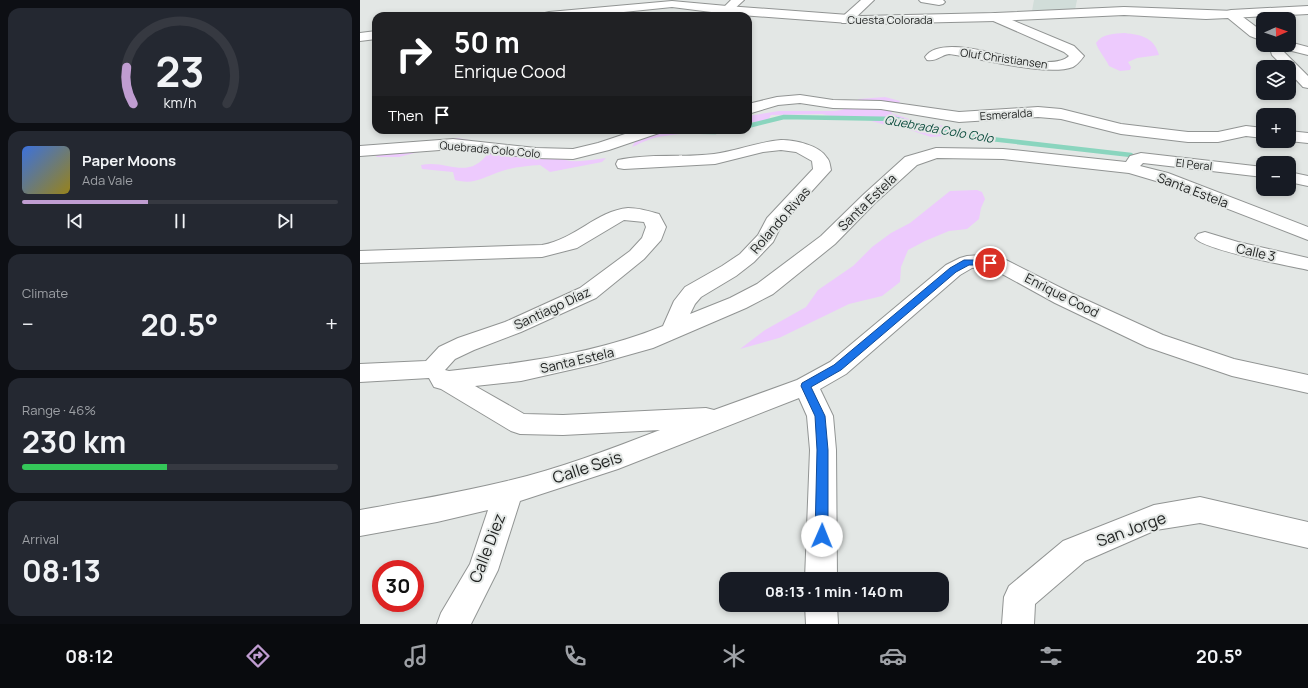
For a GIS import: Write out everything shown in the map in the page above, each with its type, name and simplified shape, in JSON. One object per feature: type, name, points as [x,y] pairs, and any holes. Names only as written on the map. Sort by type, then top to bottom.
[{"type":"street","points":[[727,10],[738,0]]},
{"type":"street","points":[[846,20],[868,0]]},
{"type":"street","points":[[925,0],[939,2]]},
{"type":"street","name":"Cuesta Colorada","points":[[588,12],[665,4],[751,12]]},
{"type":"street","name":"Cuesta Colorada","points":[[752,12],[846,20],[995,18],[1124,11],[1206,15],[1308,10]]},
{"type":"street","points":[[1231,14],[1256,34]]},
{"type":"street","name":"Oluf Christiansen","points":[[932,57],[936,52],[944,51],[960,52],[1033,64],[1065,65],[1076,60],[1077,56],[1069,49],[995,18]]},
{"type":"street","points":[[360,37],[372,36]]},
{"type":"street","points":[[1296,48],[1308,51]]},
{"type":"street","points":[[1276,52],[1308,84]]},
{"type":"street","name":"Esmeralda","points":[[752,108],[777,101],[800,99],[833,104],[881,105],[959,117],[1038,112],[1061,114],[1121,129],[1188,137],[1218,137],[1233,133],[1256,133]]},
{"type":"street","name":"Quebrada Colo Colo","points":[[360,151],[453,144],[536,153],[573,154],[603,147],[641,134]]},
{"type":"street","points":[[1296,137],[1308,138]]},
{"type":"street","name":"Rolando Rivas","points":[[624,164],[714,159],[738,155],[760,147],[789,145],[807,150],[820,158],[822,170],[774,222],[766,238],[747,258],[729,271],[693,292],[685,301],[672,331]]},
{"type":"street","name":"Santa Estela","points":[[360,372],[437,375],[521,372],[596,356],[645,342],[738,303],[765,289],[828,240],[869,198],[911,161],[936,153],[1003,154],[1130,168],[1162,177],[1308,234]]},
{"type":"street","name":"El Peral","points":[[1130,168],[1136,160],[1141,158],[1256,171]]},
{"type":"street","points":[[1296,178],[1308,181]]},
{"type":"street","name":"Santiago Díaz","points":[[360,257],[542,251],[562,247],[573,242],[617,214],[637,213],[652,218],[656,227],[651,240],[636,255],[588,293],[513,327],[466,344],[447,353],[437,375]]},
{"type":"street","name":"Calle 3","points":[[1205,238],[1233,247],[1308,264]]},
{"type":"street","name":"Enrique Cood","points":[[806,386],[838,368],[953,270],[967,262],[981,261],[999,264],[1019,273],[1064,298],[1155,341],[1232,366],[1308,384]]},
{"type":"street","points":[[437,375],[520,424],[563,425],[726,417]]},
{"type":"street","points":[[806,386],[820,416],[823,450],[821,572]]},
{"type":"street","name":"Calle Seis","points":[[360,523],[437,510],[508,493],[608,462],[806,386]]},
{"type":"street","name":"Calle Diez","points":[[453,624],[483,570],[508,493]]},
{"type":"street","name":"San Jorge","points":[[1018,624],[1020,597],[1074,551],[1154,518],[1200,510],[1308,535]]},
{"type":"street","points":[[821,612],[822,624]]},
{"type":"shaded area","points":[[1034,0],[1077,0],[1075,10],[1032,11]]},
{"type":"shaded area","points":[[1125,33],[1146,38],[1154,44],[1159,55],[1137,58],[1128,62],[1131,67],[1130,70],[1120,71],[1109,66],[1096,43],[1102,37]]},
{"type":"shaded area","points":[[885,97],[900,101],[891,113],[924,124],[948,126],[951,130],[944,136],[931,137],[904,128],[864,119],[836,117],[822,114],[771,115],[767,122],[752,122],[752,115],[779,111],[842,110],[859,99]]},
{"type":"shaded area","points":[[654,134],[681,134],[656,137],[632,147],[636,140]]},
{"type":"shaded area","points":[[458,138],[555,156],[561,159],[573,161],[606,158],[602,162],[550,172],[540,165],[524,166],[504,170],[478,180],[468,182],[455,180],[453,172],[422,169],[421,165],[431,164],[465,168],[473,166],[481,161],[489,152],[450,148],[430,149],[399,157],[377,157],[370,151]]},
{"type":"shaded area","points":[[977,190],[982,192],[985,199],[981,208],[979,219],[967,229],[949,231],[908,250],[901,267],[900,282],[882,296],[849,304],[779,338],[740,349],[765,330],[806,307],[818,290],[853,266],[872,247],[891,233],[910,223],[950,191]]},
{"type":"waterway","name":"Quebrada Colo Colo","points":[[752,125],[784,117],[896,119],[938,131],[982,138],[1131,155]]},
{"type":"route","points":[[822,536],[823,450],[820,416],[806,386],[838,368],[953,270],[967,262],[981,261],[990,263]]}]
